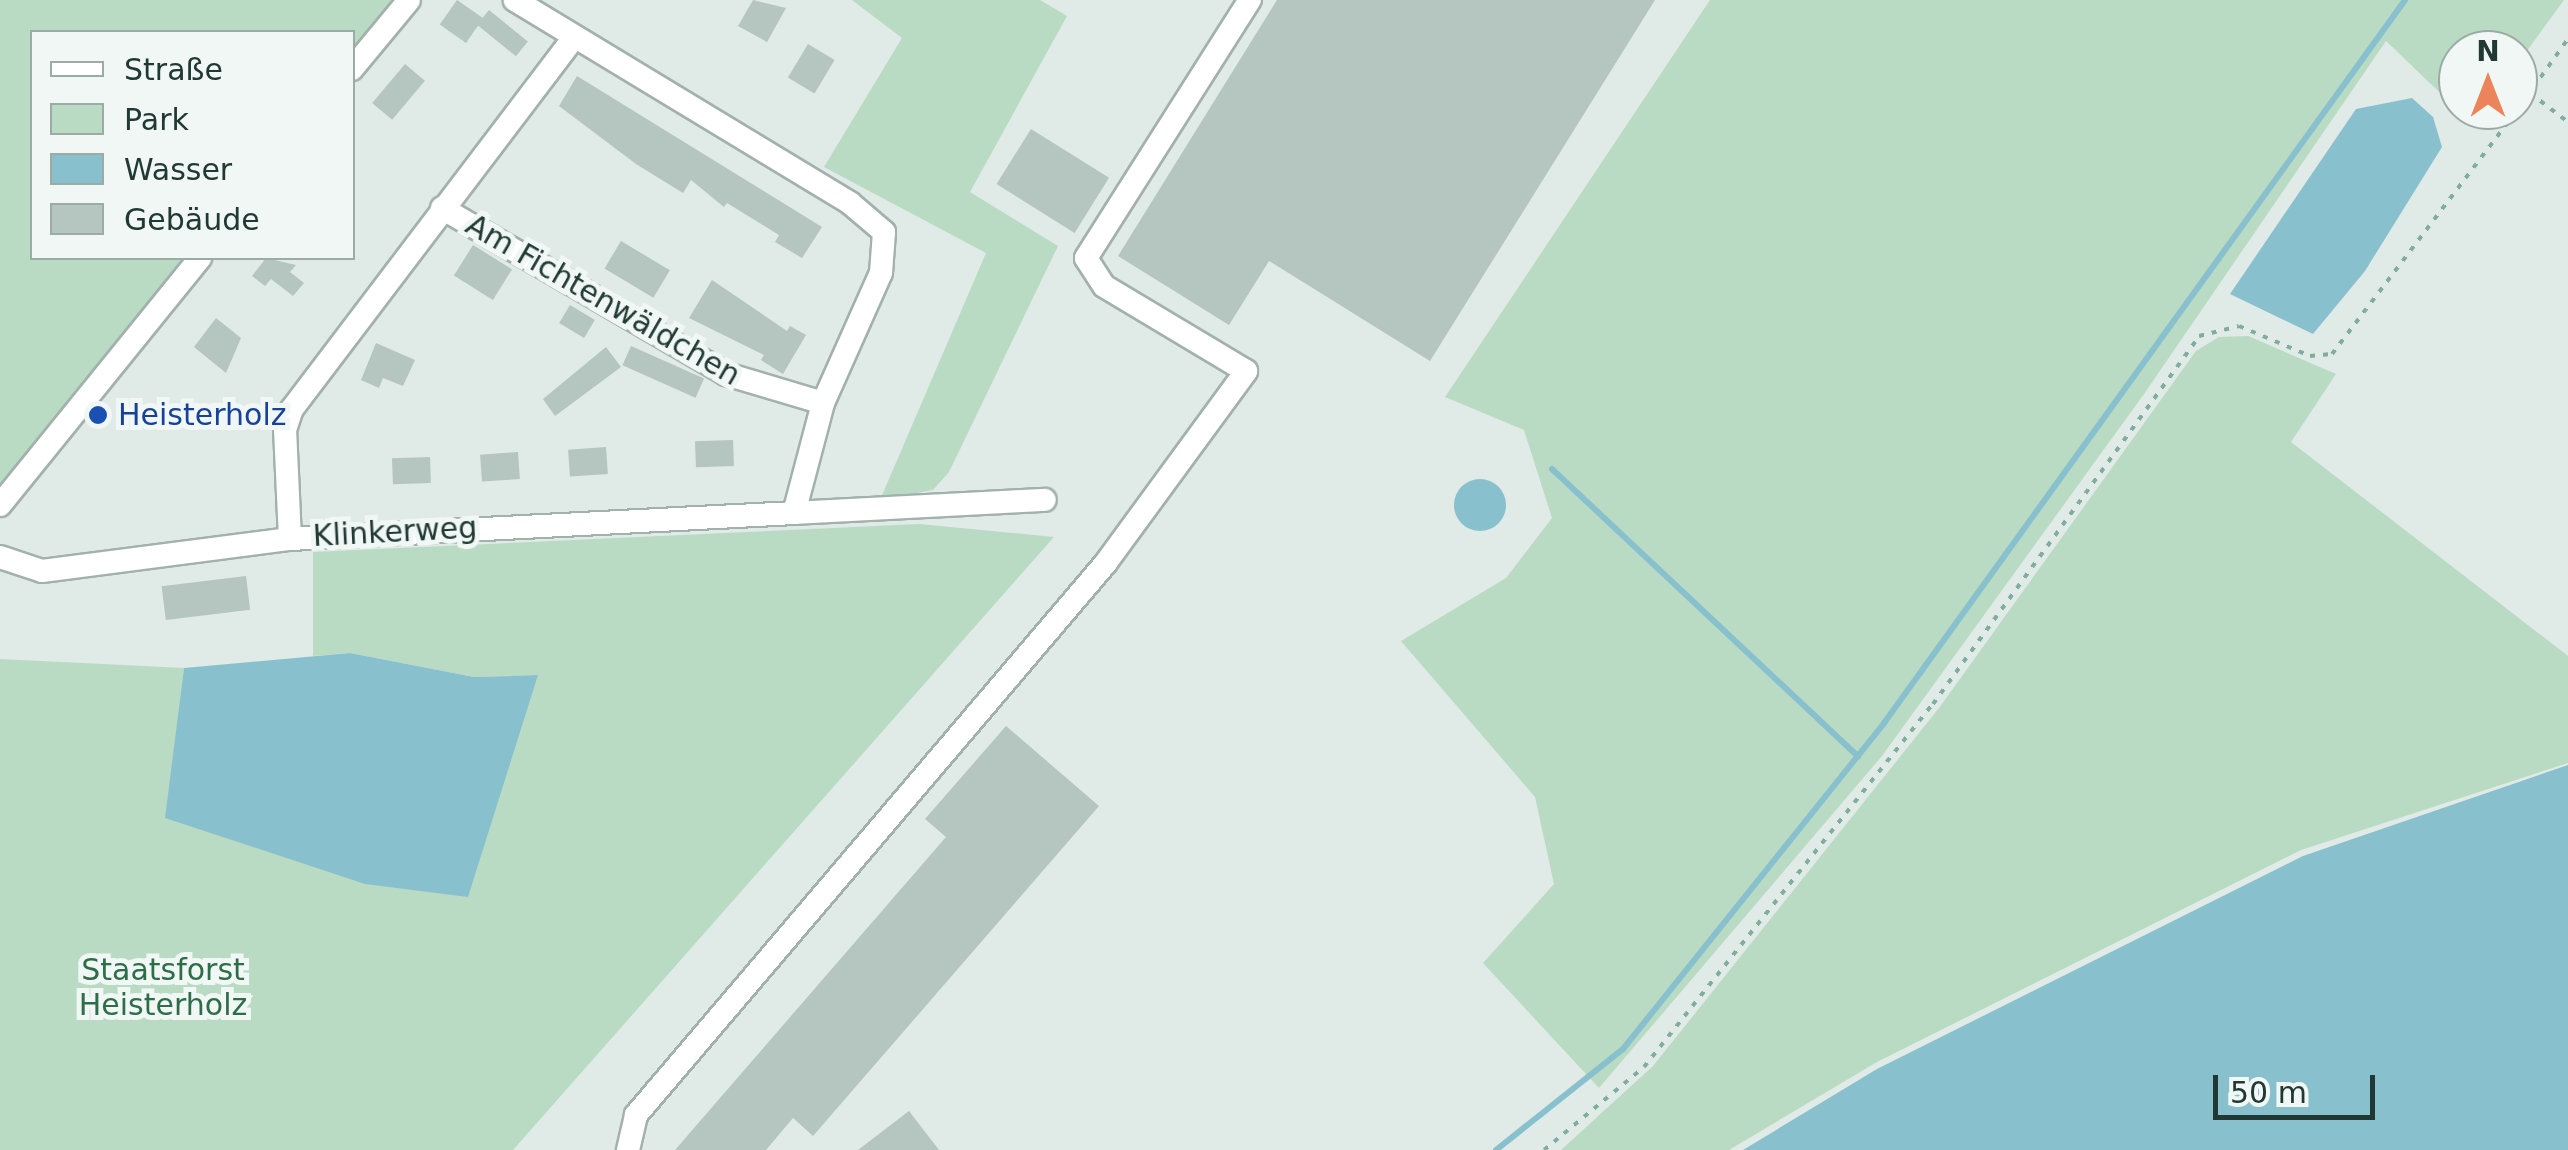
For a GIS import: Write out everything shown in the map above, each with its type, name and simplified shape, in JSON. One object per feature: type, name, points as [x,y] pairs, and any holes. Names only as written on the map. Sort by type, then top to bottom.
[{"type":"street","points":[[355,66],[409,0]]},
{"type":"street","points":[[515,0],[859,209],[884,232],[881,272],[824,403],[794,513]]},
{"type":"street","points":[[628,1150],[636,1115],[1105,564],[1246,372],[1104,286],[1086,258],[1250,0]]},
{"type":"street","name":"Am Fichtenwäldchen","points":[[290,538],[286,419],[574,37]]},
{"type":"street","name":"Am Fichtenwäldchen","points":[[442,208],[726,374],[824,403]]},
{"type":"street","points":[[0,505],[198,260]]},
{"type":"street","name":"Klinkerweg","points":[[0,557],[42,571],[290,538],[1045,500]]},
{"type":"path","points":[[2538,81],[2568,39]]},
{"type":"path","points":[[2538,98],[2568,122]]},
{"type":"path","points":[[1544,1150],[1644,1067],[1934,704],[2199,336],[2239,326],[2310,356],[2332,354],[2502,130]]},
{"type":"green space","points":[[0,0],[392,0],[355,46],[355,30],[30,30],[30,260],[185,260],[0,493]]},
{"type":"green space","points":[[852,0],[1040,0],[1067,16],[970,192],[1058,246],[949,472],[933,490],[880,500],[986,253],[824,167],[902,38]]},
{"type":"green space","points":[[1710,0],[2564,0],[2538,36],[2538,30],[2438,30],[2438,91],[2386,41],[2144,394],[1882,756],[1599,1088],[1483,963],[1554,884],[1535,797],[1401,641],[1506,578],[1552,518],[1524,430],[1445,397]]},
{"type":"green space","points":[[2248,336],[2336,374],[2291,442],[2568,656],[2568,763],[2301,850],[1877,1062],[1729,1150],[1561,1150],[1653,1066],[1939,708],[2196,351],[2219,337]]},
{"type":"green space","name":"Staatsforst Heisterholz","points":[[919,524],[1054,537],[513,1150],[0,1150],[0,659],[184,668],[166,818],[537,675],[474,677],[350,653],[313,656],[313,552]]},
{"type":"water","points":[[2412,98],[2433,117],[2442,147],[2365,271],[2313,334],[2230,294],[2356,109]]},
{"type":"water","points":[[1480,479],[1499,486],[1506,505],[1499,524],[1480,531],[1461,524],[1454,505],[1461,486]]},
{"type":"water","points":[[350,653],[474,677],[538,675],[468,897],[365,884],[165,818],[184,668]]},
{"type":"water","points":[[2568,765],[2568,1150],[1743,1150],[1877,1069],[2303,856]]},
{"type":"building","points":[[457,0],[483,18],[466,43],[440,25]]},
{"type":"building","points":[[753,0],[786,8],[767,42],[738,26]]},
{"type":"building","points":[[1277,0],[1655,0],[1430,361],[1269,261],[1229,325],[1118,256]]},
{"type":"building","points":[[489,10],[528,41],[516,56],[477,25]]},
{"type":"building","points":[[808,44],[835,60],[814,93],[788,77]]},
{"type":"building","points":[[405,64],[425,81],[392,120],[372,103]]},
{"type":"building","points":[[577,76],[822,227],[802,258],[775,242],[779,235],[727,203],[724,207],[691,180],[683,193],[636,164],[559,106]]},
{"type":"building","points":[[1031,129],[1109,178],[1075,233],[997,184]]},
{"type":"building","points":[[621,241],[670,270],[653,298],[605,268]]},
{"type":"building","points":[[473,245],[512,269],[493,300],[454,276]]},
{"type":"building","points":[[264,260],[275,260],[296,265],[290,272],[304,283],[293,296],[271,279],[265,286],[252,276]]},
{"type":"building","points":[[712,280],[787,331],[790,326],[806,335],[783,374],[761,360],[764,355],[689,318]]},
{"type":"building","points":[[570,305],[595,320],[584,338],[559,323]]},
{"type":"building","points":[[216,318],[241,338],[226,373],[194,347]]},
{"type":"building","points":[[376,343],[415,360],[403,386],[383,378],[379,388],[361,380]]},
{"type":"building","points":[[631,346],[704,379],[696,398],[622,365]]},
{"type":"building","points":[[606,347],[621,367],[555,416],[543,399]]},
{"type":"building","points":[[733,440],[734,466],[696,467],[695,441]]},
{"type":"building","points":[[606,447],[608,474],[570,477],[568,450]]},
{"type":"building","points":[[518,452],[520,479],[482,482],[480,455]]},
{"type":"building","points":[[430,457],[431,483],[393,484],[392,458]]},
{"type":"building","points":[[246,576],[250,610],[166,620],[162,586]]},
{"type":"building","points":[[1006,726],[1099,806],[813,1136],[793,1118],[766,1150],[675,1150],[946,837],[925,819]]},
{"type":"building","points":[[909,1111],[939,1150],[858,1150]]},
{"type":"waterway","points":[[1496,1150],[1623,1049],[1884,723],[2405,0]]},
{"type":"waterway","points":[[1552,469],[1858,756]]},
{"type":"place","name":"Heisterholz","points":[[98,415]]}]
